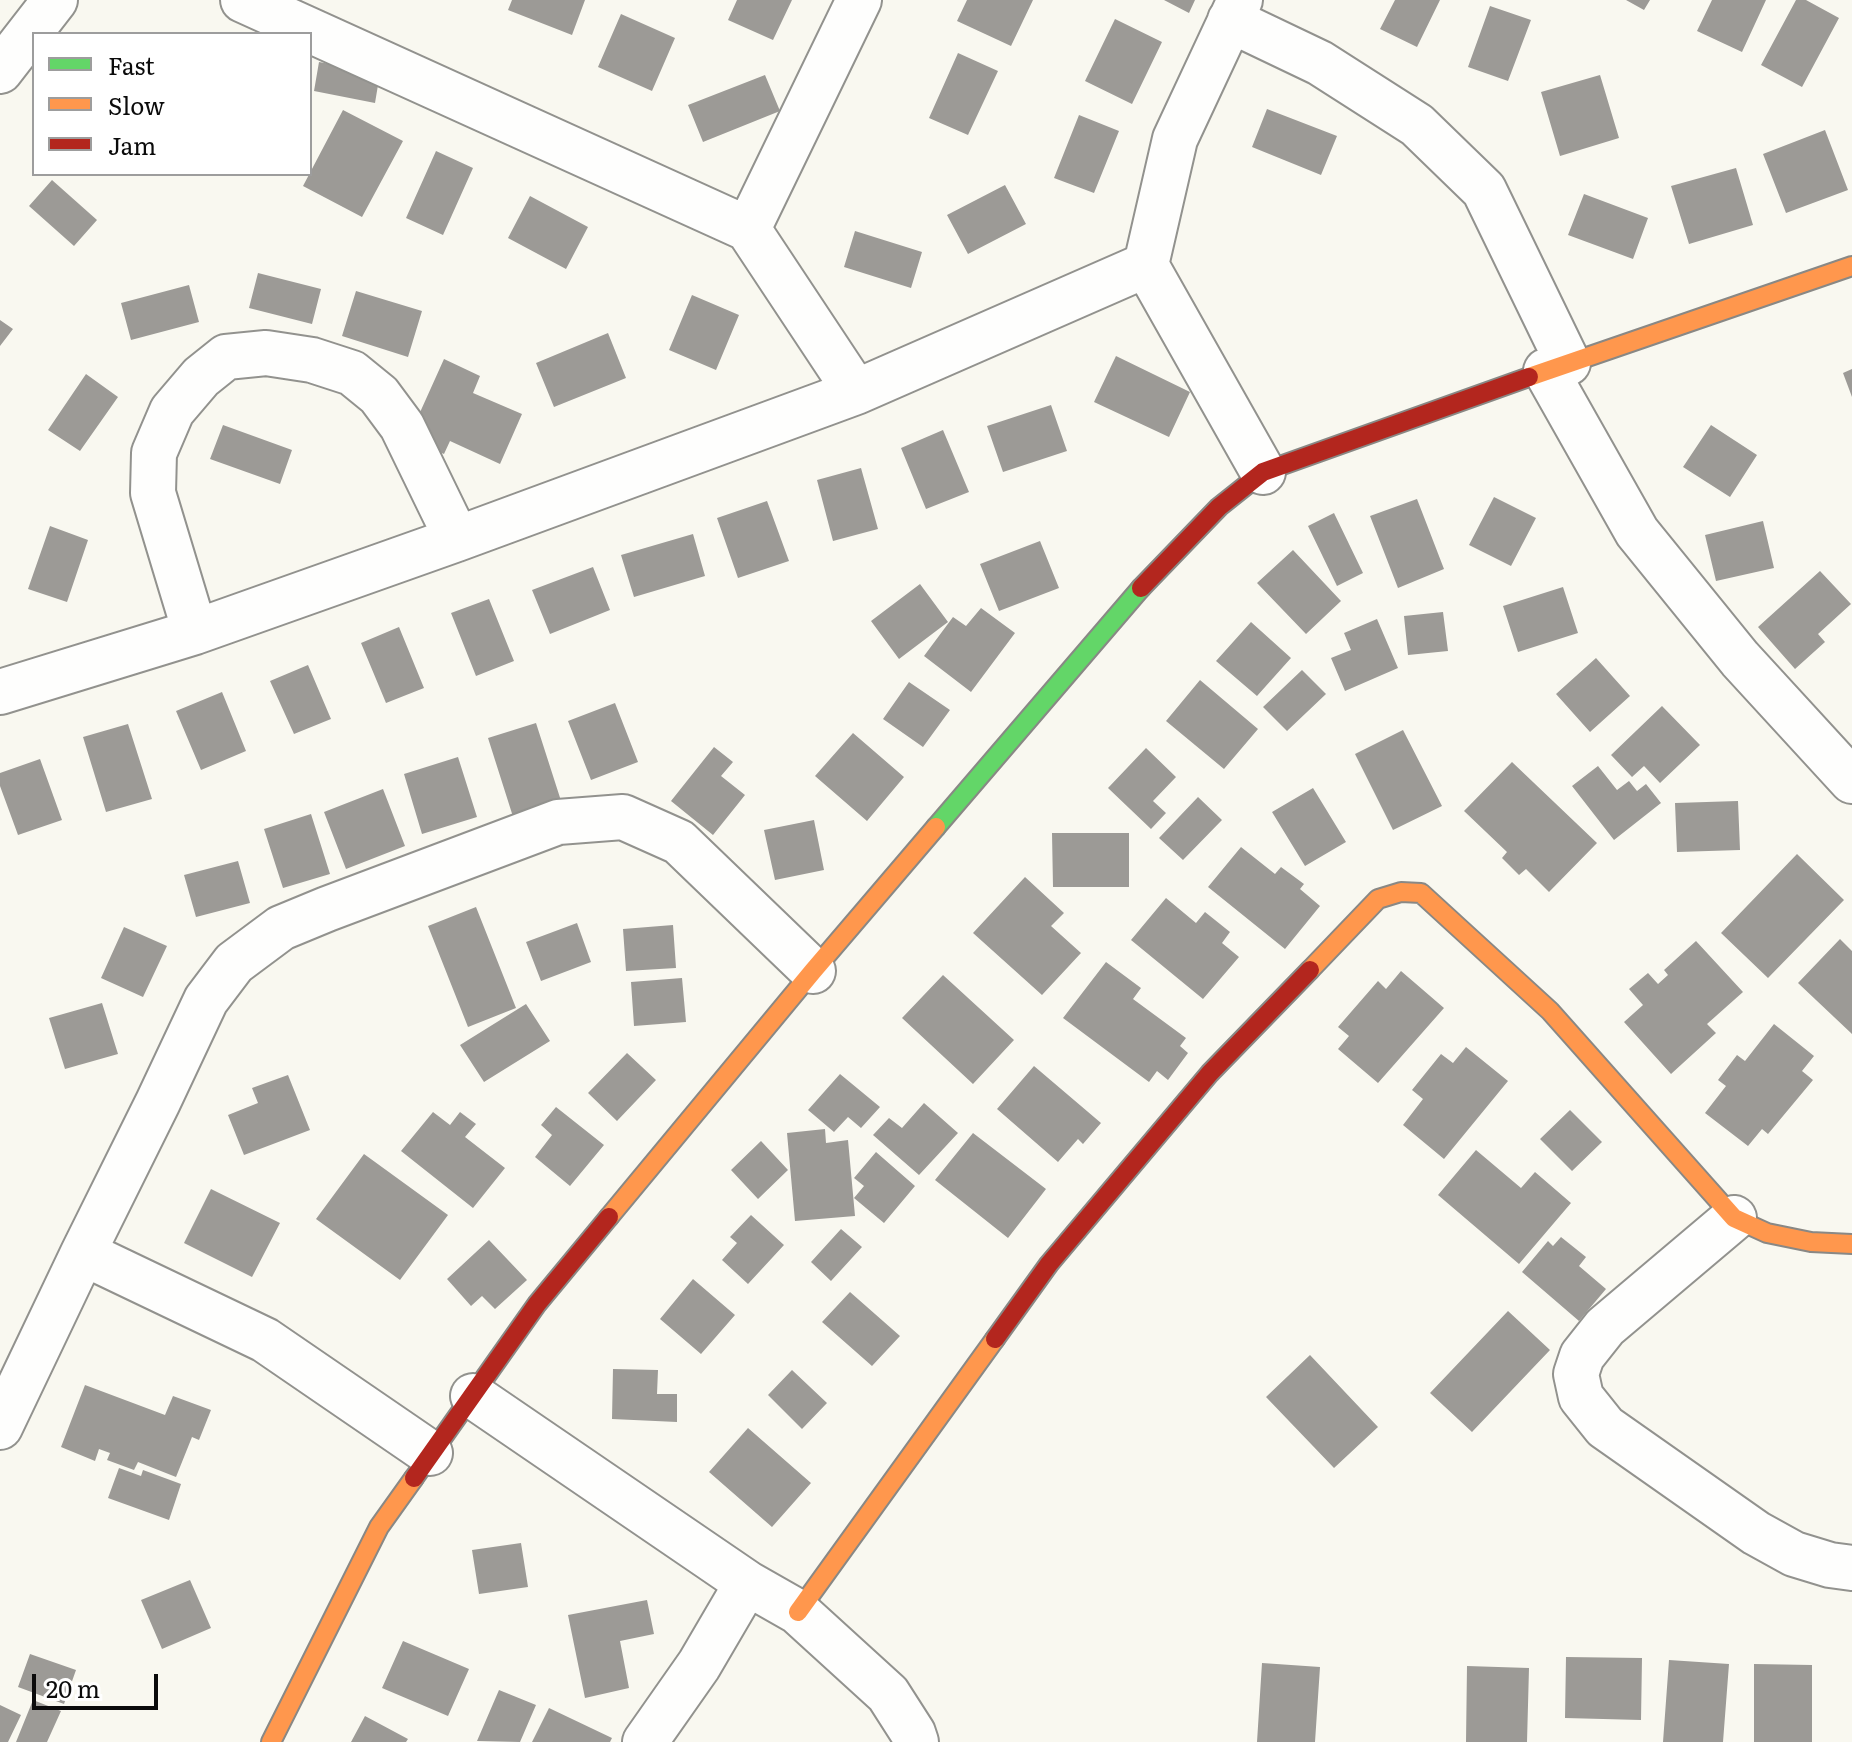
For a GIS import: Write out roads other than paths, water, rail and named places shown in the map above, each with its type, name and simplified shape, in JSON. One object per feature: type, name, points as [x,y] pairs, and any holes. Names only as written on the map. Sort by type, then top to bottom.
[{"type":"street","points":[[0,71],[55,0]]},
{"type":"street","points":[[243,0],[748,229],[856,392]]},
{"type":"street","points":[[748,229],[859,0]]},
{"type":"street","points":[[1263,472],[1146,265],[1175,139],[1235,10],[1417,125],[1484,190],[1557,367],[1637,532],[1740,659],[1852,781]]},
{"type":"street","points":[[0,692],[195,632],[856,392],[1146,265]]},
{"type":"street","points":[[271,1742],[379,1527],[537,1304],[813,971],[1139,591],[1219,507],[1263,472],[1852,266]]},
{"type":"street","points":[[195,632],[153,493],[154,453],[172,411],[201,377],[226,357],[266,353],[312,360],[352,373],[379,395],[402,426],[457,539]]},
{"type":"street","points":[[0,1427],[206,1000],[234,963],[281,928],[558,822],[623,817],[679,842],[813,971]]},
{"type":"street","points":[[798,1612],[1049,1264],[1210,1073],[1378,899],[1401,892],[1421,893],[1550,1011],[1734,1218],[1767,1233],[1811,1242],[1852,1244]]},
{"type":"street","points":[[1734,1218],[1605,1327],[1582,1356],[1576,1374],[1581,1397],[1605,1427],[1756,1533],[1794,1554],[1852,1568]]},
{"type":"street","points":[[83,1253],[265,1340],[430,1453]]},
{"type":"street","points":[[473,1396],[747,1583],[798,1612],[888,1694],[916,1742]]},
{"type":"street","points":[[645,1742],[699,1665],[747,1583]]}]
